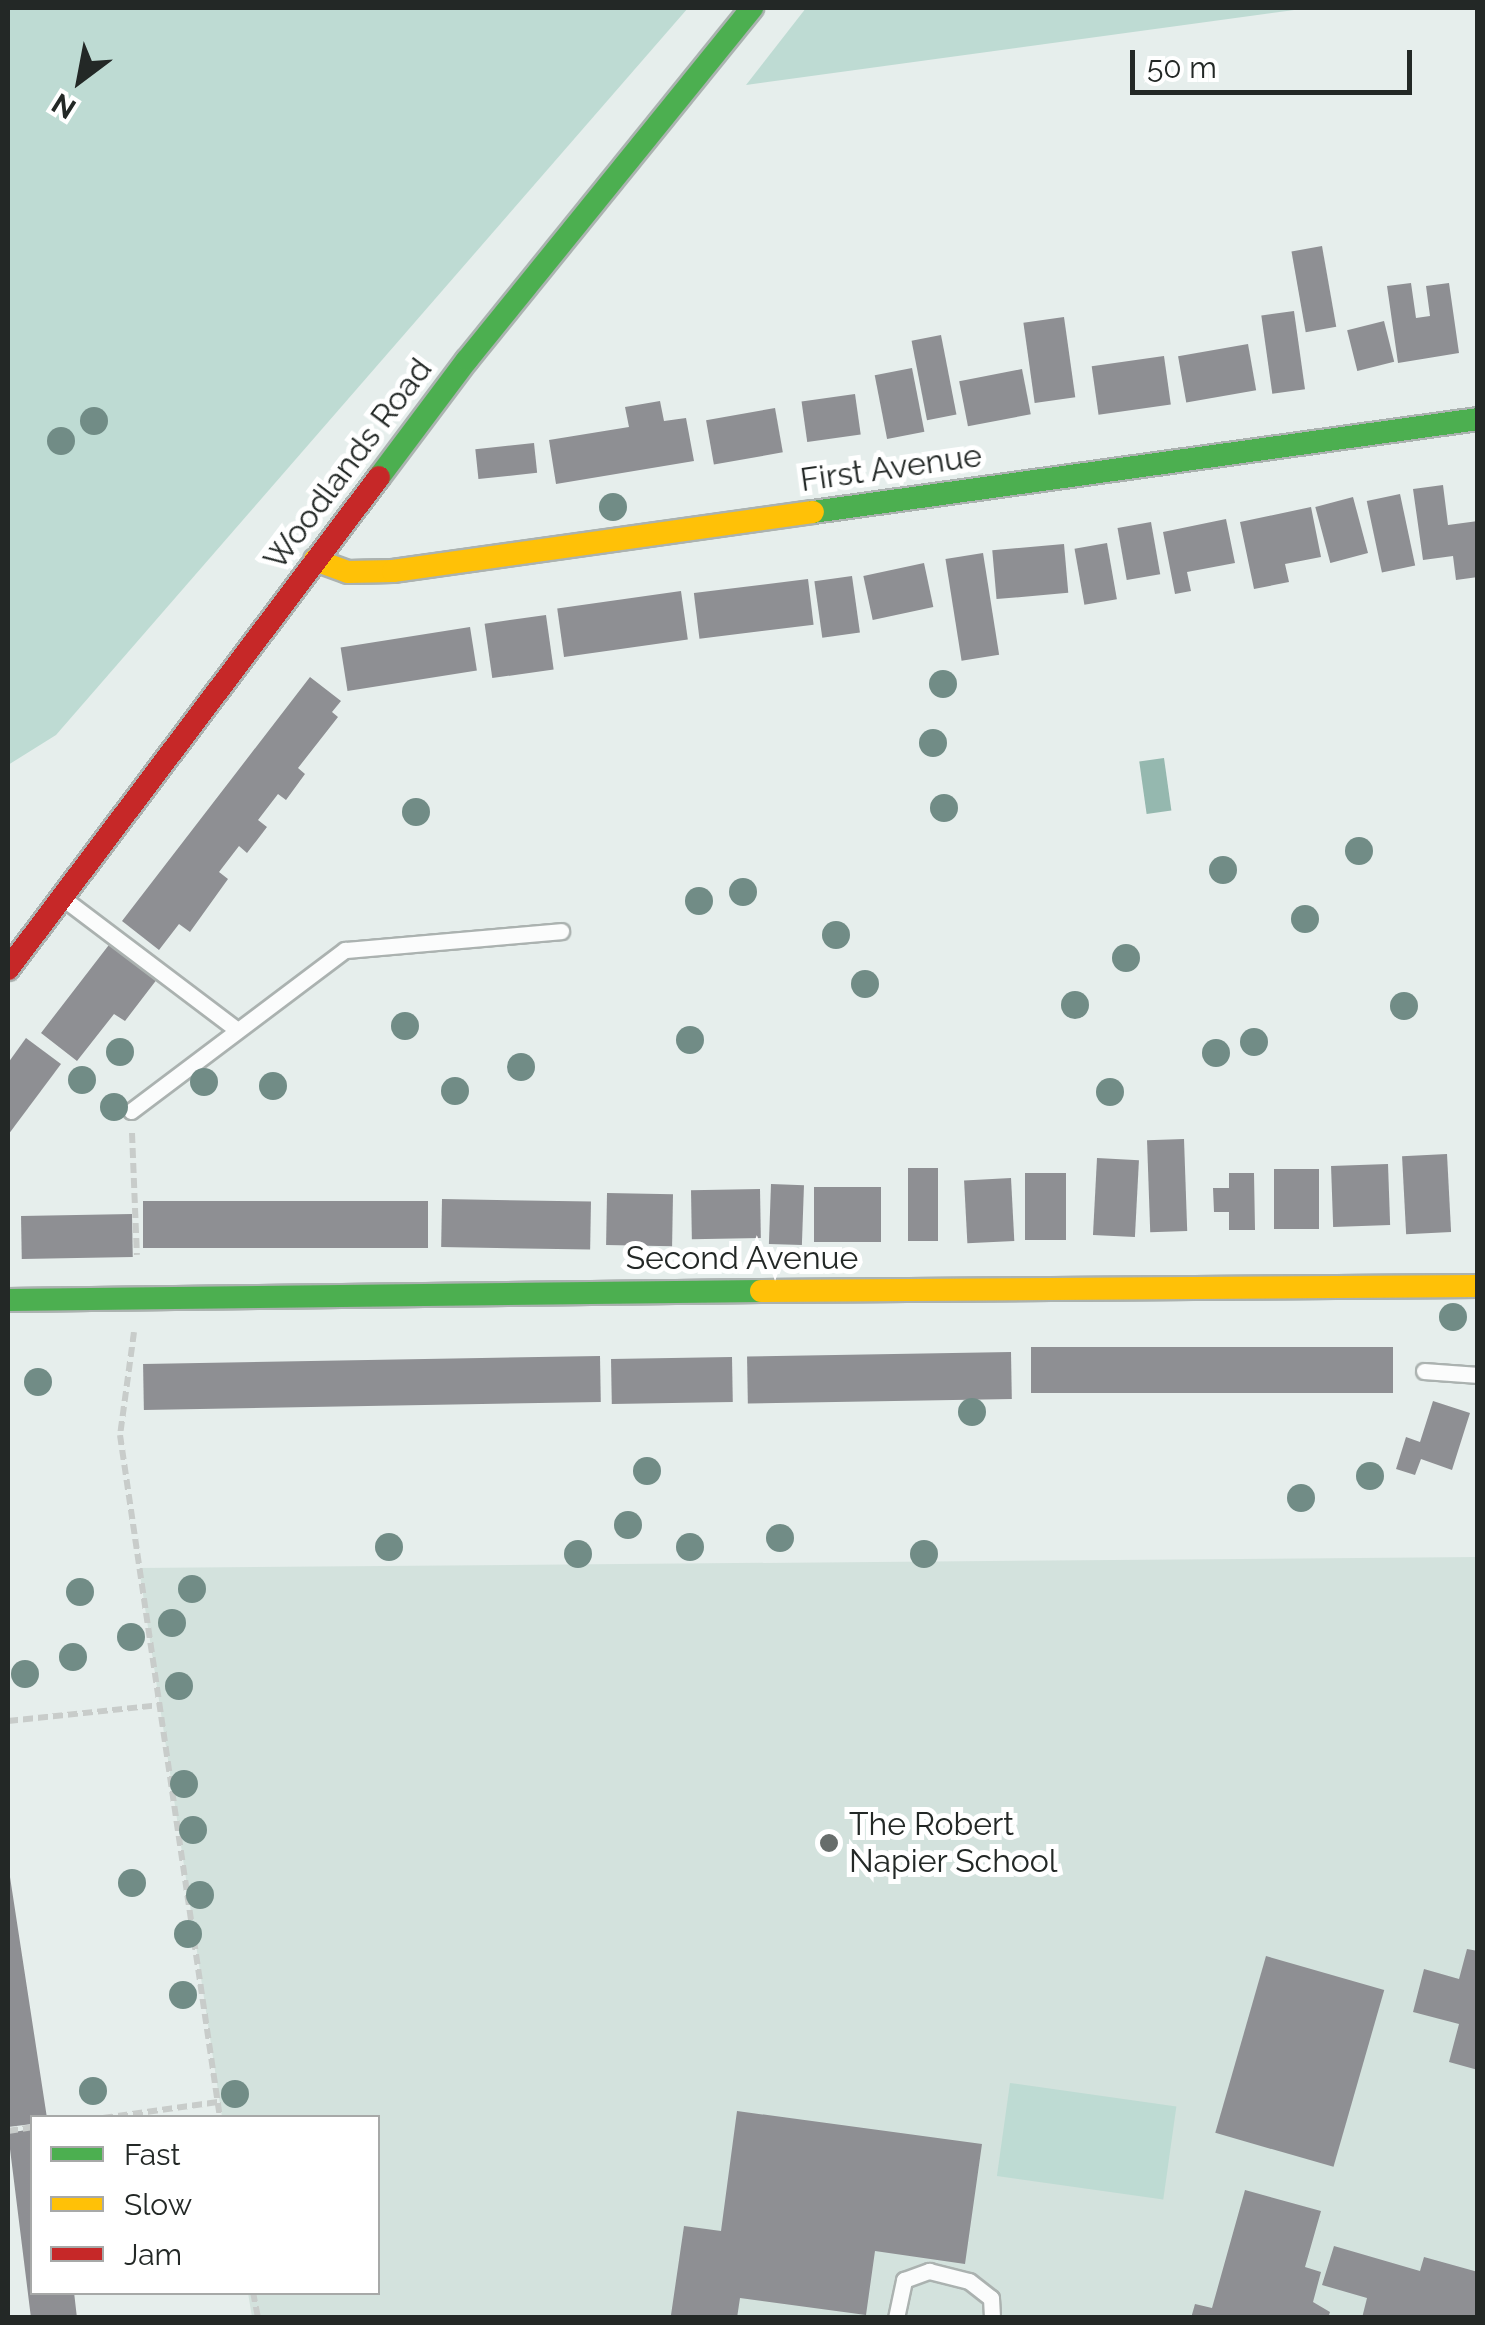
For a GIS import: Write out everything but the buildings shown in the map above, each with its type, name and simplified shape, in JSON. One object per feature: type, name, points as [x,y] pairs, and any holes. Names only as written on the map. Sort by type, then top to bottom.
[{"type":"street","name":"Woodlands Road","points":[[8,969],[467,360],[752,8]]},
{"type":"street","name":"First Avenue","points":[[316,560],[348,572],[392,571],[1478,420]]},
{"type":"street","name":"Second Avenue","points":[[8,1300],[139,1294],[1478,1286]]},
{"type":"lane","points":[[60,897],[236,1029]]},
{"type":"lane","points":[[131,1111],[345,950],[561,931]]},
{"type":"lane","points":[[1424,1372],[1478,1376]]},
{"type":"lane","points":[[896,2318],[904,2280],[929,2271],[969,2281],[991,2298],[992,2318]]},
{"type":"path","points":[[131,1111],[139,1294],[120,1435],[220,2115]]},
{"type":"path","points":[[8,1721],[160,1705]]},
{"type":"path","points":[[125,2115],[218,2102]]},
{"type":"shaded area","points":[[8,8],[688,8],[56,735],[8,765]]},
{"type":"shaded area","points":[[806,8],[1309,8],[746,85]]},
{"type":"shaded area","points":[[1164,758],[1171,810],[1147,814],[1139,761]]},
{"type":"shaded area","name":"The Robert Napier School","points":[[1477,1557],[1477,2317],[252,2317],[248,2295],[380,2295],[380,2115],[222,2115],[139,1568]]},
{"type":"shaded area","points":[[1010,2083],[1176,2106],[1163,2199],[997,2176]]},
{"type":"traffic: fast","points":[[379,477],[467,360],[752,8]]},
{"type":"traffic: fast","points":[[813,512],[1478,419]]},
{"type":"traffic: fast","points":[[8,1300],[761,1291]]},
{"type":"traffic: slow","points":[[315,560],[348,572],[393,571],[813,512]]},
{"type":"traffic: slow","points":[[761,1291],[1478,1286]]},
{"type":"traffic: jam","points":[[8,969],[379,477]]},
{"type":"place","name":"The Robert Napier School","points":[[829,1843]]}]
